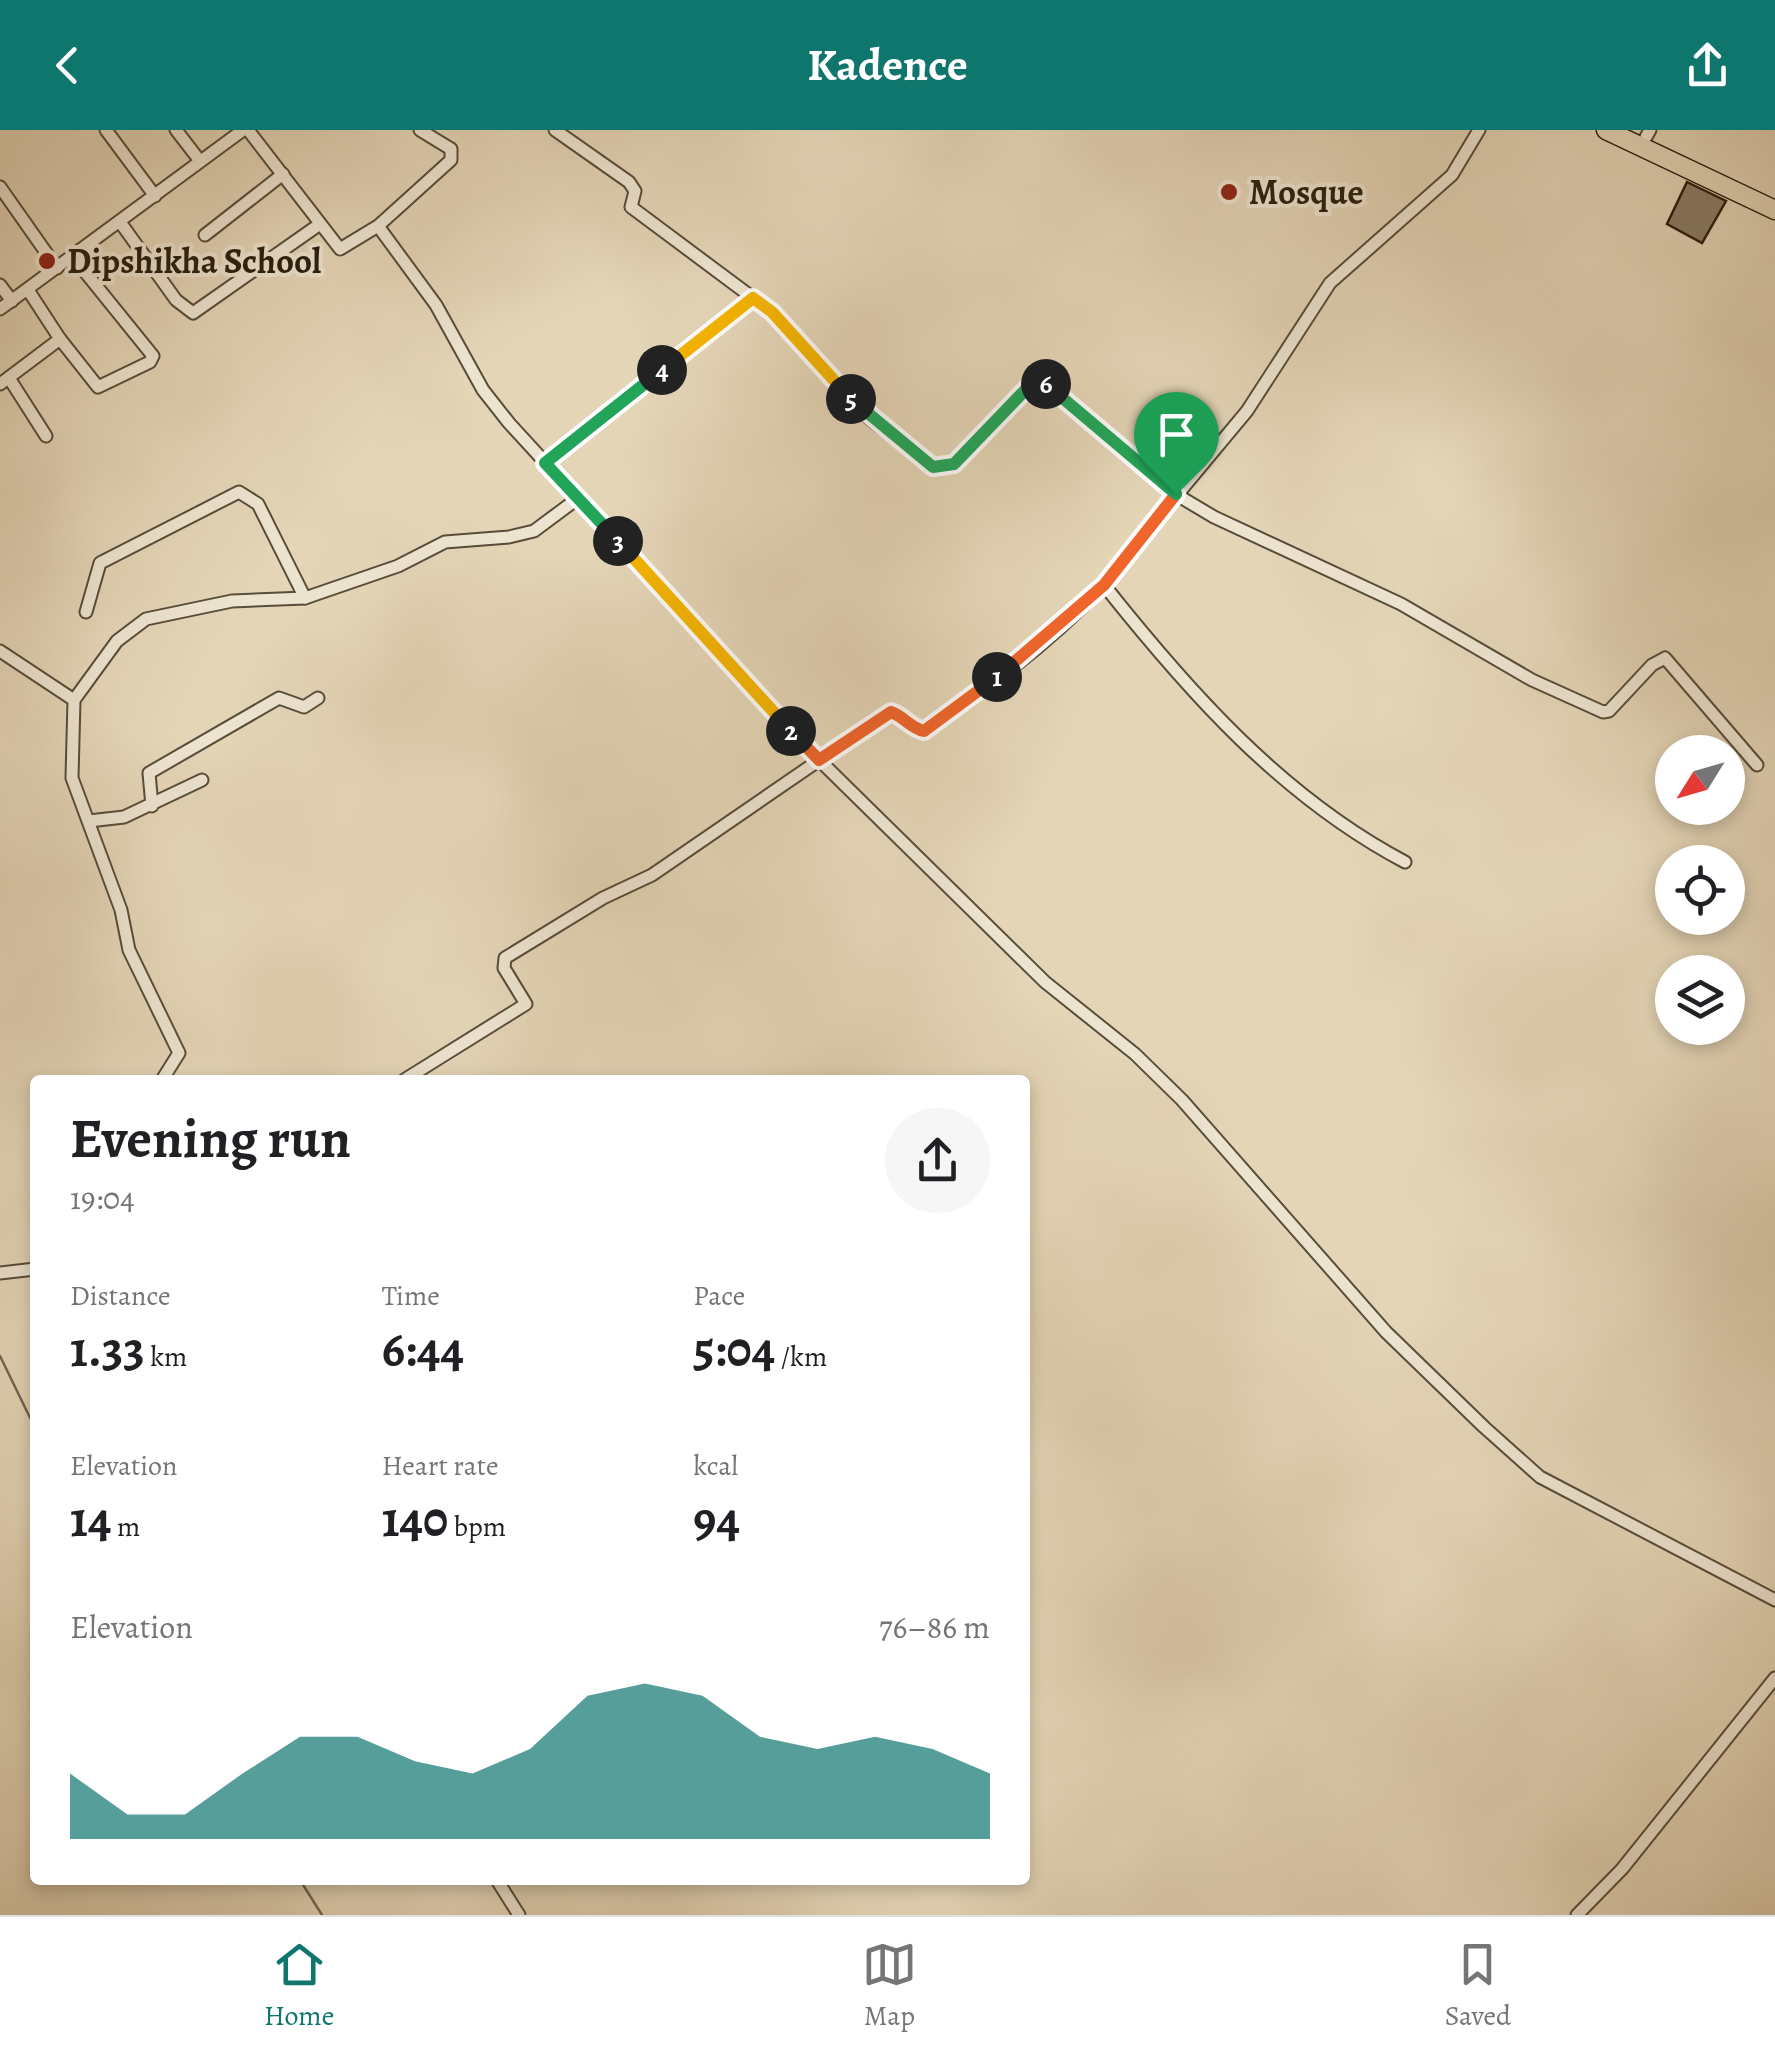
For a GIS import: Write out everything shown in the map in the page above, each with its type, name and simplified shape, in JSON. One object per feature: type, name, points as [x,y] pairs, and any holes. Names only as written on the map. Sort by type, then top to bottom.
[{"type":"highway","points":[[1606,130],[1636,133],[1775,210]]},
{"type":"highway","points":[[1692,164],[1775,198]]},
{"type":"street","points":[[106,130],[154,196]]},
{"type":"street","points":[[176,130],[200,161]]},
{"type":"street","points":[[0,309],[246,130],[344,250],[378,226],[452,160],[451,149],[420,130]]},
{"type":"street","points":[[554,130],[629,182],[635,191],[631,207],[772,312],[862,412],[933,467],[954,464],[1031,384],[1040,380],[1176,494],[1229,524],[1401,604],[1532,680],[1603,712],[1617,704],[1652,665],[1665,658],[1757,765]]},
{"type":"street","points":[[412,1075],[526,1004],[504,968],[505,958],[603,898],[652,875],[891,712],[914,729],[924,731],[1004,672],[1104,585],[1246,411],[1330,283],[1452,176],[1479,130]]},
{"type":"street","points":[[205,234],[283,174]]},
{"type":"street","points":[[0,187],[57,268]]},
{"type":"street","points":[[0,213],[12,205]]},
{"type":"street","points":[[120,222],[176,300],[193,313],[320,224]]},
{"type":"street","points":[[378,226],[436,305],[484,390],[577,499],[819,760],[1045,982],[1135,1054],[1182,1100],[1386,1332],[1540,1477],[1775,1600]]},
{"type":"street","points":[[28,290],[98,387],[150,362],[154,356],[73,257]]},
{"type":"street","points":[[0,285],[12,301]]},
{"type":"street","points":[[545,463],[753,298]]},
{"type":"street","points":[[46,436],[4,381],[60,339]]},
{"type":"street","points":[[86,612],[100,562],[239,492],[258,504],[305,598]]},
{"type":"street","points":[[165,1075],[179,1053],[130,950],[122,910],[72,778],[74,700],[117,641],[146,620],[232,600],[305,598],[398,566],[444,542],[534,531],[577,499]]},
{"type":"street","points":[[1104,585],[1199,700],[1254,752],[1327,815],[1405,862]]},
{"type":"street","points":[[0,651],[74,700]]},
{"type":"street","points":[[152,806],[149,773],[280,698],[304,707],[318,698]]},
{"type":"street","points":[[88,821],[124,817],[202,780]]},
{"type":"street","points":[[0,1273],[30,1270]]},
{"type":"street","points":[[1577,1915],[1622,1869],[1775,1678]]},
{"type":"street","points":[[500,1885],[519,1915]]},
{"type":"building","points":[[1687,182],[1726,201],[1702,243],[1667,224]]},
{"type":"waterway","points":[[0,1356],[30,1418]]},
{"type":"waterway","points":[[303,1885],[322,1915]]},
{"type":"place","name":"Mosque","points":[[1229,192]]},
{"type":"place","name":"Dipshikha School","points":[[47,261]]},
{"type":"route","points":[[753,298],[772,312],[862,412],[933,467],[954,464],[1031,384],[1040,380],[1176,494],[1104,585],[1066,621],[941,720],[924,731],[914,729],[891,712],[819,760],[545,463],[753,298]]}]
